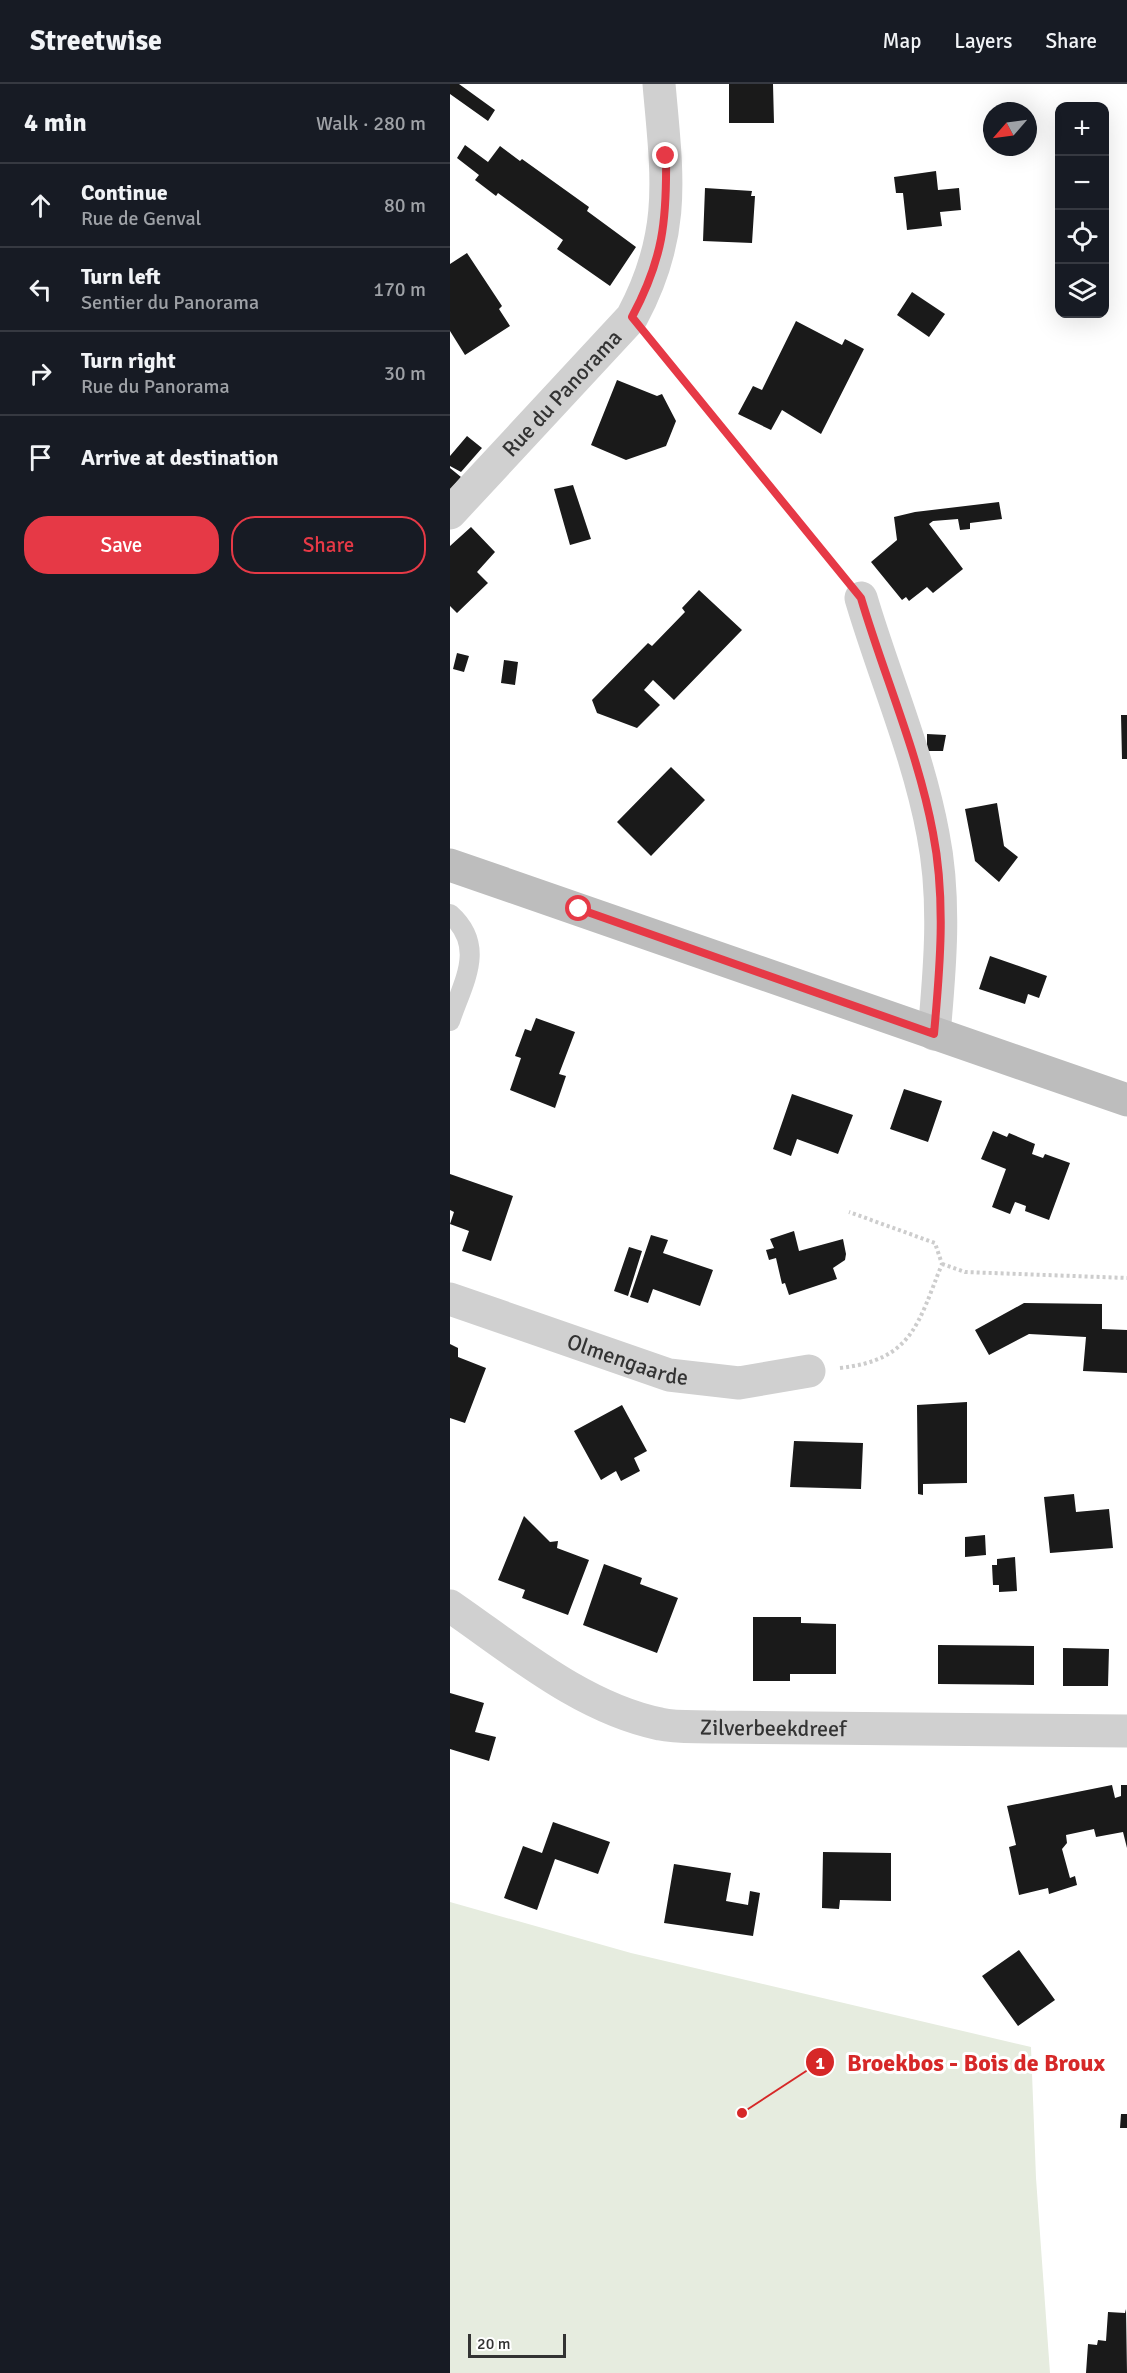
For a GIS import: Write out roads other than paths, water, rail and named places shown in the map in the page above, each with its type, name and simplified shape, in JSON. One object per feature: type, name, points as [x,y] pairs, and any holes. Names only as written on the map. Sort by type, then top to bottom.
[{"type":"street","name":"Rue du Panorama","points":[[450,513],[632,317],[649,285],[659,255],[667,210],[666,156],[659,84]]},
{"type":"street","points":[[861,598],[878,654],[909,740],[933,832],[937,860],[941,961],[934,1034]]},
{"type":"street","points":[[450,865],[1127,1100]]},
{"type":"street","name":"Olmengaarde","points":[[450,1299],[669,1375],[739,1383],[809,1371]]},
{"type":"street","name":"Zilverbeekdreef","points":[[450,1606],[570,1688],[618,1710],[660,1724],[715,1727],[1127,1731]]},
{"type":"lane","points":[[450,914],[466,932],[472,954],[450,1021]]},
{"type":"place","name":"Broekbos - Bois de Broux","points":[[742,2113]]}]
